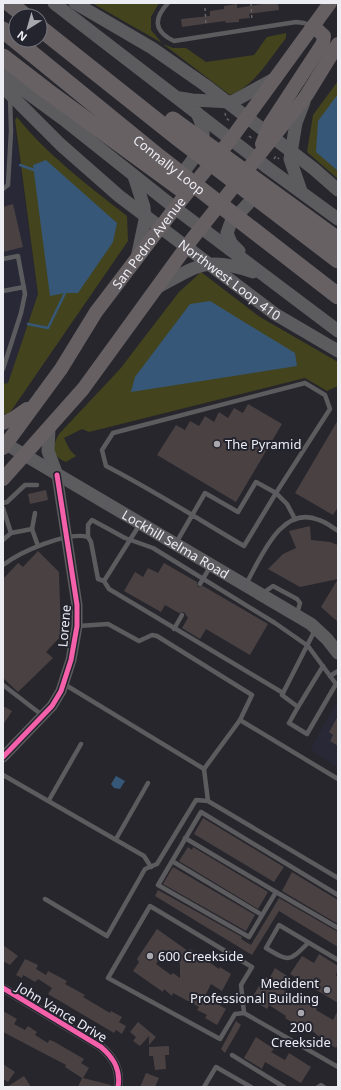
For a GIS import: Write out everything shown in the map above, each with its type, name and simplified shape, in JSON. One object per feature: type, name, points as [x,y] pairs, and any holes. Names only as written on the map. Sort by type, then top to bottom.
[{"type":"highway","name":"Connally Loop","points":[[3,30],[157,163]]},
{"type":"highway","points":[[48,34],[275,204],[338,260]]},
{"type":"highway","points":[[3,57],[47,91],[157,163],[338,299]]},
{"type":"highway","points":[[275,204],[338,240]]},
{"type":"highway","points":[[254,236],[338,296]]},
{"type":"main road","points":[[54,3],[338,219]]},
{"type":"main road","points":[[75,3],[152,48],[205,85],[314,169],[338,190]]},
{"type":"main road","name":"San Pedro Avenue","points":[[4,444],[36,404],[61,369],[96,312],[175,208],[231,139],[329,5]]},
{"type":"main road","points":[[256,158],[270,124],[323,43],[324,36],[313,26]]},
{"type":"main road","points":[[3,479],[83,389],[201,228],[306,96],[338,44]]},
{"type":"main road","name":"Northwest Loop 410","points":[[3,74],[201,228],[338,331]]},
{"type":"main road","points":[[178,97],[192,100],[232,102],[277,77]]},
{"type":"main road","name":"Northwest Loop 410","points":[[6,90],[61,145],[119,196],[275,314],[338,351]]},
{"type":"main road","points":[[301,191],[290,159],[296,123],[306,96]]},
{"type":"main road","points":[[134,176],[166,186],[180,176],[199,151],[203,142],[203,125],[196,111]]},
{"type":"main road","points":[[134,176],[144,206],[145,220],[137,258]]},
{"type":"main road","points":[[266,277],[231,243],[227,233],[231,222],[258,192],[271,186],[301,191]]},
{"type":"main road","points":[[158,288],[203,264],[220,263],[233,265],[266,277]]},
{"type":"main road","points":[[3,423],[36,404]]},
{"type":"main road","points":[[49,428],[48,451],[57,475]]},
{"type":"main road","name":"Lockhill Selma Road","points":[[4,444],[316,628],[338,653]]},
{"type":"street","name":"Lorene","points":[[5,751],[52,706],[64,684],[71,660],[77,626],[76,587],[66,539],[57,475]]},
{"type":"street","name":"John Vance Drive","points":[[3,988],[101,1047],[110,1054],[117,1066],[119,1080],[118,1087]]},
{"type":"lane","points":[[168,3],[159,15],[159,30],[164,36],[174,40],[296,22],[313,26]]},
{"type":"lane","points":[[3,189],[8,185],[10,170],[6,90]]},
{"type":"lane","points":[[3,259],[18,256],[25,294],[22,313],[3,369]]},
{"type":"lane","points":[[3,291],[24,287]]},
{"type":"lane","points":[[305,383],[325,395],[330,410],[276,493],[244,546],[193,515],[106,466],[102,450],[113,433],[305,383]]},
{"type":"lane","points":[[175,544],[206,493],[238,512],[256,482],[276,493],[287,504],[296,519]]},
{"type":"lane","points":[[3,503],[7,502],[25,485],[37,485]]},
{"type":"lane","points":[[3,508],[11,533]]},
{"type":"lane","points":[[35,513],[32,529],[38,546]]},
{"type":"lane","points":[[245,585],[276,531],[296,519],[302,517],[319,519],[338,531]]},
{"type":"lane","points":[[284,693],[208,646],[174,629],[109,589],[104,581],[98,579],[96,571],[91,542],[88,537],[88,525],[92,520],[130,540],[153,548],[275,623],[308,646],[323,666],[336,684],[307,734],[289,723],[323,666]]},
{"type":"lane","points":[[104,581],[140,524]]},
{"type":"lane","points":[[3,540],[11,533],[32,529]]},
{"type":"lane","points":[[3,564],[38,546],[66,539],[84,536],[88,537]]},
{"type":"lane","points":[[200,584],[211,565]]},
{"type":"lane","points":[[174,629],[182,614]]},
{"type":"lane","points":[[77,626],[108,624],[139,642],[152,635],[157,636],[252,695],[240,720],[204,769],[208,802]]},
{"type":"lane","points":[[298,707],[282,695],[316,628]]},
{"type":"lane","points":[[330,676],[338,671]]},
{"type":"lane","points":[[64,684],[204,769]]},
{"type":"lane","points":[[3,685],[42,715]]},
{"type":"lane","points":[[240,720],[338,779]]},
{"type":"lane","points":[[49,800],[81,744]]},
{"type":"lane","points":[[3,775],[49,800],[144,856],[151,867]]},
{"type":"lane","points":[[116,839],[148,783]]},
{"type":"lane","points":[[45,899],[107,936],[145,869],[157,864],[196,800],[208,802],[338,878]]},
{"type":"lane","points":[[276,892],[249,937],[158,885],[201,812],[338,895]]},
{"type":"lane","points":[[185,838],[338,928]]},
{"type":"lane","points":[[172,861],[262,915]]},
{"type":"lane","points":[[244,1013],[241,985],[252,967],[150,906],[108,978],[220,1039],[235,1014],[244,1013],[338,1067]]},
{"type":"lane","points":[[308,943],[292,958],[284,958],[266,948],[279,926],[338,960]]},
{"type":"lane","points":[[232,1055],[284,1087]]},
{"type":"lane","points":[[204,1087],[216,1067],[251,1087]]},
{"type":"lane","points":[[318,1087],[321,1085],[324,1087]]},
{"type":"path","points":[[251,3],[252,21]]},
{"type":"path","points":[[205,8],[206,25]]},
{"type":"path","points":[[224,107],[226,118],[231,122]]},
{"type":"shaded area","points":[[92,3],[159,3],[151,17],[151,30],[162,43]]},
{"type":"shaded area","points":[[286,33],[286,38],[261,71],[247,85],[230,95],[163,44],[173,48],[186,48],[206,62],[254,55],[267,37]]},
{"type":"shaded area","points":[[338,81],[338,179],[307,152],[313,115]]},
{"type":"shaded area","points":[[3,98],[12,107],[38,294],[8,383],[3,384]]},
{"type":"shaded area","points":[[17,117],[55,157],[83,182],[127,216],[128,241],[9,414],[3,414],[3,384],[8,383],[38,294],[15,120]]},
{"type":"shaded area","points":[[201,272],[260,317],[338,362],[338,386],[327,391],[305,378],[89,432],[82,429],[64,438],[70,450],[76,456],[66,462],[61,460],[55,454],[54,450],[59,434],[120,369],[179,292]]},
{"type":"shaded area","points":[[338,700],[338,767],[310,750]]},
{"type":"water","points":[[338,94],[338,171],[316,152],[318,121]]},
{"type":"water","points":[[46,160],[117,223],[113,242],[78,293],[65,293],[50,296],[33,165]]},
{"type":"water","points":[[210,301],[295,353],[297,366],[131,392],[135,377],[190,304]]},
{"type":"water","points":[[116,776],[125,781],[120,789],[114,788],[111,784]]},
{"type":"building","points":[[268,3],[278,3],[279,10],[249,14],[250,18],[239,19],[239,22],[226,23],[225,21],[182,27],[181,19],[210,16],[210,11],[224,9],[224,6],[237,4],[237,8]]},
{"type":"building","points":[[13,204],[23,247],[3,252],[3,207]]},
{"type":"building","name":"The Pyramid","points":[[248,404],[282,424],[236,502],[157,455],[176,425],[185,430],[190,421],[199,426],[205,416],[214,422],[219,412],[228,418],[234,408],[243,413]]},
{"type":"building","points":[[338,420],[338,507],[333,515],[295,493]]},
{"type":"building","points":[[46,490],[48,500],[30,504],[28,494]]},
{"type":"building","points":[[310,526],[311,540],[330,542],[338,545],[338,579],[300,587],[268,569],[283,554],[296,548],[289,531]]},
{"type":"building","points":[[38,551],[59,572],[61,636],[46,652],[53,658],[18,692],[3,678],[3,579],[18,563],[23,567]]},
{"type":"building","points":[[164,563],[197,582],[198,587],[203,586],[268,624],[250,655],[206,629],[200,639],[182,628],[188,618],[184,612],[179,613],[165,605],[161,612],[124,591],[135,572],[143,577],[148,568],[158,573]]},
{"type":"building","points":[[338,579],[338,622],[321,607]]},
{"type":"building","points":[[3,706],[12,711],[3,725]]},
{"type":"building","points":[[338,716],[338,746],[330,741],[333,735],[329,732]]},
{"type":"building","points":[[203,818],[284,867],[274,882],[194,834]]},
{"type":"building","points":[[188,847],[192,850],[193,847],[268,892],[258,909],[179,861]]},
{"type":"building","points":[[173,867],[255,915],[246,931],[163,884]]},
{"type":"building","points":[[292,872],[338,900],[338,924],[282,891]]},
{"type":"building","points":[[158,890],[242,937],[241,939],[251,945],[279,898],[338,932],[338,947],[279,911],[252,955],[155,896]]},
{"type":"building","points":[[157,929],[188,951],[190,949],[219,969],[220,967],[231,974],[222,991],[211,984],[205,996],[226,1009],[217,1025],[205,1018],[207,1015],[197,1010],[199,1007],[173,993],[172,996],[164,989],[163,992],[133,971],[139,962],[137,959]],"holes":[[[163,952],[180,963],[180,978],[173,973],[171,975],[156,964]]]},
{"type":"building","points":[[3,945],[18,956],[10,965],[3,961]]},
{"type":"building","name":"Medident Professional Building","points":[[319,954],[338,966],[336,976],[338,977],[338,1003],[290,974],[302,956],[314,963]]},
{"type":"building","points":[[25,959],[38,965],[36,969],[46,975],[48,971],[67,981],[65,984],[85,995],[83,997],[110,1013],[111,1011],[122,1017],[119,1022],[126,1026],[122,1034],[116,1030],[114,1033],[48,994],[52,988],[38,979],[35,982],[23,975],[22,978],[16,975]]},
{"type":"building","points":[[275,968],[290,978],[283,990],[296,997],[297,994],[317,1007],[316,1010],[333,1020],[338,1010],[338,1044],[336,1048],[320,1039],[321,1038],[307,1027],[305,1030],[285,1018],[286,1016],[269,1005],[267,1009],[251,999],[259,986],[261,987],[266,977],[269,979]]},
{"type":"building","points":[[3,1011],[17,1019],[14,1024],[25,1030],[28,1026],[37,1032],[35,1035],[48,1043],[49,1040],[53,1041],[84,1059],[81,1063],[89,1068],[83,1078],[111,1085],[110,1087],[78,1087],[82,1078],[65,1067],[66,1065],[3,1032]]},
{"type":"building","points":[[236,1021],[241,1025],[225,1053],[221,1049]]},
{"type":"building","points":[[138,1022],[156,1037],[149,1045],[149,1036],[140,1046],[133,1041],[136,1037],[130,1032]]},
{"type":"building","points":[[256,1037],[274,1049],[271,1052],[285,1060],[289,1053],[311,1067],[301,1083],[265,1062],[262,1069],[244,1058]]},
{"type":"building","points":[[169,1046],[169,1055],[165,1055],[166,1069],[155,1070],[153,1056],[149,1056],[149,1047]]},
{"type":"building","points":[[3,1064],[15,1072],[8,1082],[3,1079]]},
{"type":"building","points":[[146,1073],[159,1078],[155,1087],[140,1087]]},
{"type":"building","points":[[24,1076],[31,1087],[7,1087]]},
{"type":"waterway","points":[[20,165],[34,170]]},
{"type":"waterway","points":[[28,324],[48,328],[65,293]]},
{"type":"cycle path","points":[[3,757],[52,706],[61,691],[71,660],[77,626],[77,605],[57,475]]},
{"type":"cycle path","points":[[3,988],[101,1047],[116,1065],[119,1081],[118,1087]]},
{"type":"place","name":"The Pyramid","points":[[217,444]]},
{"type":"place","name":"600 Creekside","points":[[150,956]]},
{"type":"place","name":"Medident Professional Building","points":[[327,990]]},
{"type":"place","name":"200 Creekside","points":[[301,1013]]}]
